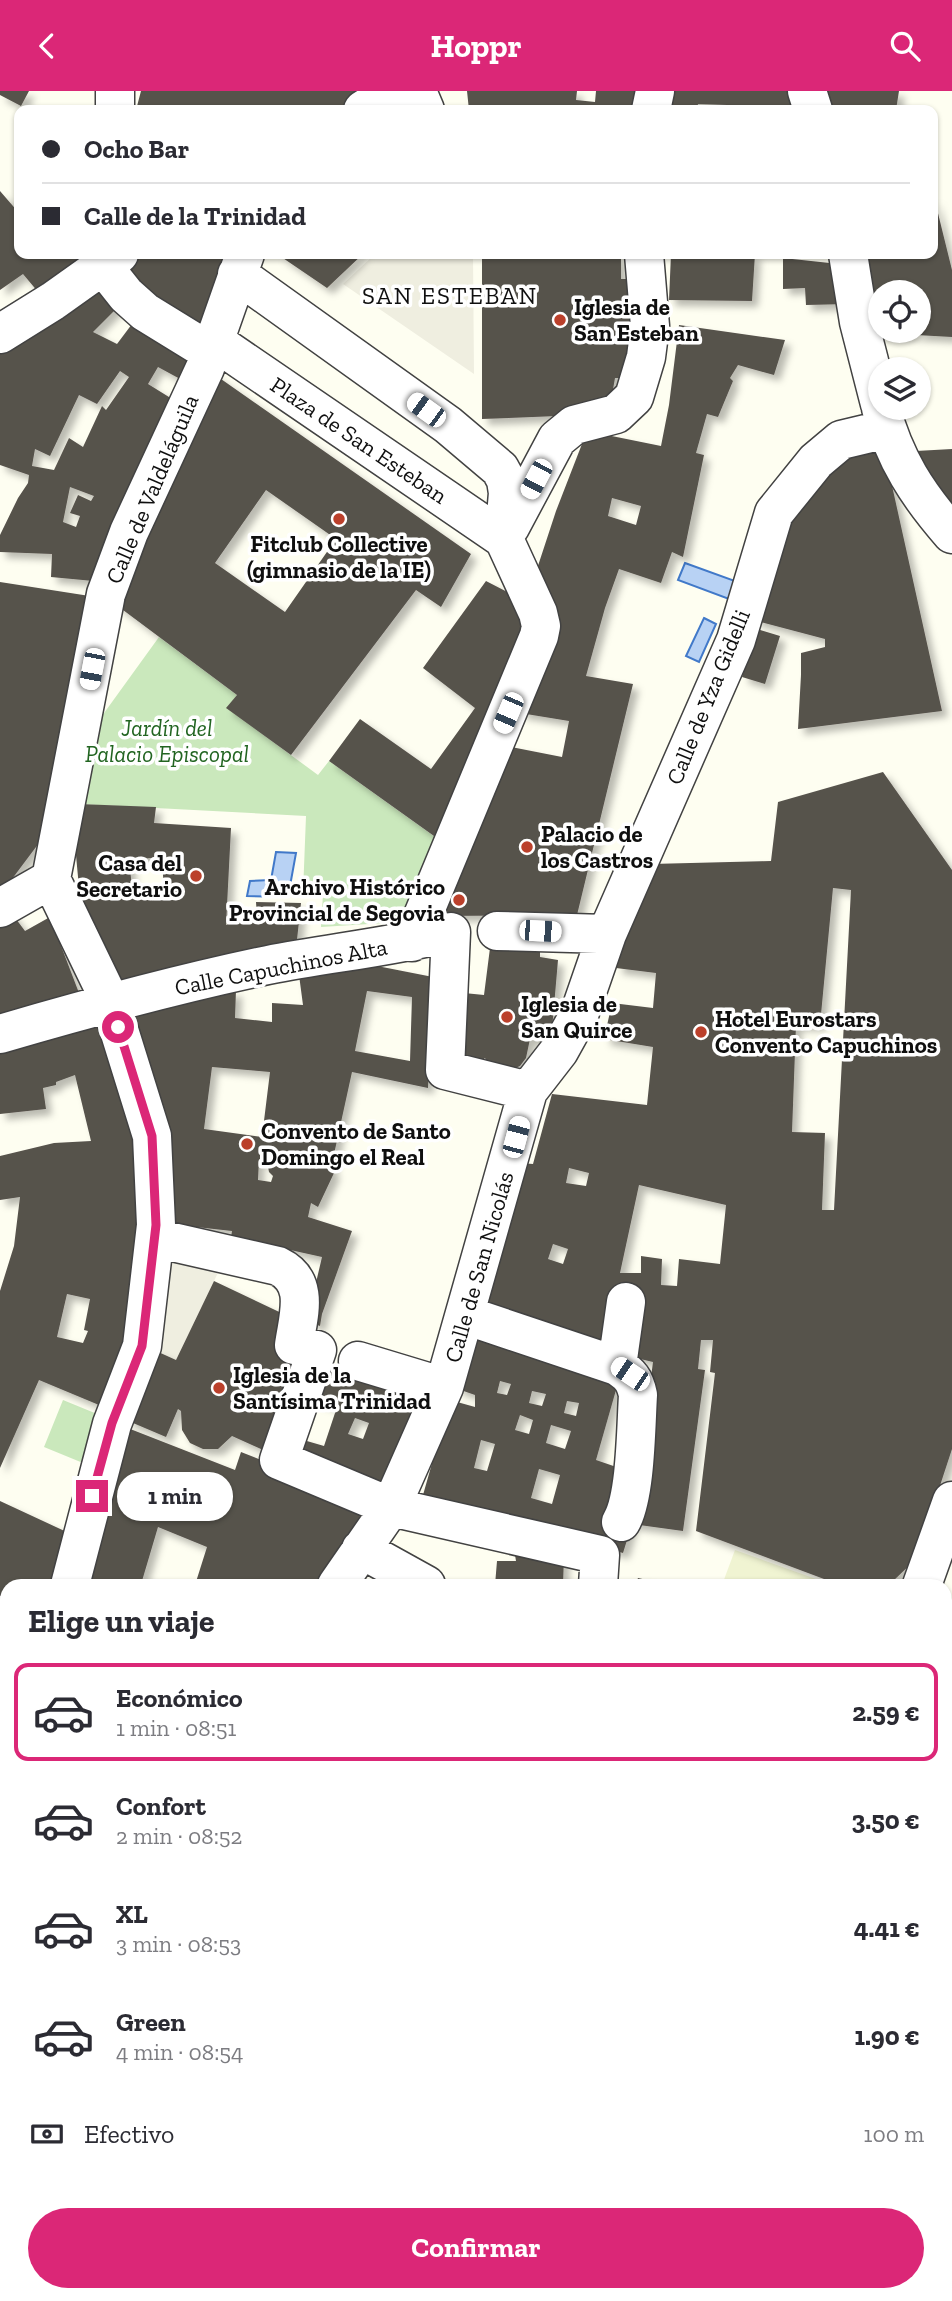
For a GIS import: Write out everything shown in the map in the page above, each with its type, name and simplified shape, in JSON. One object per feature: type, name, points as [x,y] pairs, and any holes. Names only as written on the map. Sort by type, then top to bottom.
[{"type":"street","points":[[371,105],[392,91]]},
{"type":"street","points":[[504,539],[557,439],[575,425],[616,414],[634,397],[646,357],[650,326],[644,259]]},
{"type":"street","points":[[849,259],[859,322],[868,357]]},
{"type":"street","points":[[0,334],[111,260]]},
{"type":"street","name":"Plaza de San Esteban","points":[[111,260],[126,295],[145,312],[212,347],[504,539]]},
{"type":"street","points":[[241,264],[448,425],[495,464],[506,480],[508,493],[504,539],[532,600],[541,626],[539,636],[412,942]]},
{"type":"street","name":"Calle de Valdeláguila","points":[[51,879],[106,594],[129,532],[212,347],[241,264]]},
{"type":"street","name":"Calle de Yza Gidelli","points":[[528,1091],[570,1034],[579,1015],[607,934],[736,640],[774,513],[816,460],[873,420]]},
{"type":"street","points":[[885,420],[912,485],[952,534]]},
{"type":"street","points":[[0,908],[51,879],[110,1002],[152,1136],[156,1225],[142,1346],[112,1423],[72,1579]]},
{"type":"street","points":[[497,930],[607,934]]},
{"type":"street","name":"Calle Capuchinos Alta","points":[[0,1034],[110,1002],[269,965],[412,942],[452,932],[445,1070],[528,1091]]},
{"type":"street","name":"Calle de San Nicolás","points":[[341,1579],[391,1507],[444,1387],[528,1091]]},
{"type":"street","points":[[155,1238],[285,1270],[295,1279],[300,1293],[294,1345],[317,1350],[279,1460],[391,1507],[606,1553],[625,1515],[634,1471],[638,1395],[636,1384],[630,1374],[617,1366],[465,1315]]},
{"type":"street","points":[[617,1366],[626,1301]]},
{"type":"street","points":[[358,1361],[444,1387]]},
{"type":"street","points":[[924,1579],[952,1501]]},
{"type":"street","points":[[361,1549],[415,1579]]},
{"type":"green space","name":"Jardín del Palacio Episcopal","points":[[159,637],[237,695],[227,708],[318,775],[329,761],[438,839],[401,922],[321,927],[323,894],[303,893],[306,816],[79,804],[99,720]]},
{"type":"green space","points":[[63,1400],[102,1416],[83,1463],[44,1447]]},
{"type":"green space","points":[[735,1550],[816,1579],[724,1579]]},
{"type":"shaded area","points":[[370,259],[473,259],[474,374],[343,284]]},
{"type":"shaded area","points":[[155,1238],[227,1254],[176,1360],[154,1350]]},
{"type":"water","points":[[685,563],[735,581],[729,599],[678,580]]},
{"type":"water","points":[[704,618],[716,624],[699,662],[686,656]]},
{"type":"water","points":[[276,852],[296,853],[288,897],[247,896],[250,881],[271,880]]},
{"type":"building","points":[[0,91],[29,91],[22,105],[0,95]]},
{"type":"building","points":[[141,91],[357,91],[344,105],[137,105]]},
{"type":"building","points":[[467,91],[577,91],[576,100],[595,102],[596,91],[644,91],[642,105],[468,105]]},
{"type":"building","points":[[665,91],[797,91],[801,105],[698,104],[661,105]]},
{"type":"building","points":[[813,91],[899,91],[897,105],[823,105]]},
{"type":"building","points":[[0,191],[14,207],[14,259],[97,259],[44,299],[23,274],[0,290]]},
{"type":"building","points":[[938,213],[952,270],[952,337],[931,336],[931,280],[868,280],[868,292],[858,259],[938,259]]},
{"type":"building","points":[[129,259],[231,259],[200,338],[114,277]]},
{"type":"building","points":[[284,259],[358,259],[327,288]]},
{"type":"building","name":"Iglesia de San Esteban","points":[[482,259],[621,259],[621,279],[637,279],[632,378],[615,378],[610,407],[582,415],[482,419]]},
{"type":"building","points":[[671,259],[755,259],[752,301],[669,300]]},
{"type":"building","points":[[783,259],[839,264],[848,304],[806,305],[805,288],[783,289]]},
{"type":"building","points":[[99,272],[124,301],[93,332],[117,344],[138,316],[193,358],[182,380],[158,367],[148,384],[177,402],[104,582],[51,577],[52,554],[0,552],[0,535],[28,483],[29,475],[0,465],[0,343]],"holes":[[[120,371],[129,377],[106,410],[102,406],[83,447],[69,438],[54,470],[32,466],[35,449],[50,456],[79,395],[97,404]],[[70,487],[94,496],[91,501],[78,495],[70,513],[80,516],[76,527],[63,522]]]},
{"type":"building","points":[[679,325],[785,340],[774,375],[738,365],[730,378],[733,381],[718,417],[707,414],[696,453],[704,455],[683,557],[672,552],[661,583],[619,569],[586,676],[633,684],[577,915],[435,916],[501,745],[562,757],[569,721],[520,713],[533,581],[587,431],[661,446]],"holes":[[[612,498],[641,506],[636,525],[608,516]]]},
{"type":"building","points":[[211,372],[471,554],[441,607],[416,590],[291,755],[226,708],[237,695],[115,604]],"holes":[[[266,490],[336,539],[285,612],[215,563]]]},
{"type":"building","points":[[881,436],[942,711],[798,729],[801,653],[825,647],[825,639],[753,620],[800,489]]},
{"type":"building","points":[[952,449],[952,520],[916,451]]},
{"type":"building","points":[[486,581],[521,599],[534,640],[441,841],[329,761],[360,719],[431,769],[475,708],[423,668]]},
{"type":"building","points":[[0,582],[96,597],[45,835],[0,895]]},
{"type":"building","points":[[757,629],[780,636],[765,684],[742,677]]},
{"type":"building","points":[[883,772],[952,870],[952,1449],[916,1559],[895,1579],[824,1579],[696,1531],[715,1373],[710,1372],[713,1340],[701,1340],[698,1369],[705,1370],[683,1531],[632,1524],[653,1362],[606,1351],[480,1312],[520,1163],[533,1164],[552,1094],[647,1105],[653,1047],[604,1039],[612,1003],[653,1008],[656,973],[616,968],[627,921],[651,864],[771,861],[778,802]],"holes":[[[833,888],[851,890],[834,1210],[822,1210],[825,1133],[792,1132],[796,1025],[820,1025]],[[569,1168],[589,1173],[586,1186],[566,1183]],[[639,1185],[726,1205],[720,1264],[679,1259],[677,1286],[661,1285],[662,1259],[641,1256],[641,1273],[620,1273]],[[553,1244],[568,1249],[563,1264],[548,1259]]]},
{"type":"building","name":"Casa del Secretario","points":[[79,804],[156,807],[154,823],[231,828],[226,925],[257,917],[256,902],[301,903],[295,958],[111,996],[81,909],[73,823]],"holes":[[[162,857],[164,893],[133,896],[129,860]]]},
{"type":"building","points":[[10,911],[25,931],[50,917],[79,993],[0,1022],[0,916]]},
{"type":"building","name":"Iglesia de San Quirce","points":[[490,948],[540,951],[540,957],[558,960],[551,1041],[530,1039],[526,1058],[520,1066],[511,1070],[488,1064],[485,1058],[479,1063],[460,1061],[464,993],[484,995]]},
{"type":"building","name":"Convento de Santo Domingo el Real","points":[[372,965],[433,977],[428,1088],[352,1072],[331,1168],[334,1173],[318,1207],[311,1203],[308,1217],[352,1231],[320,1326],[307,1321],[322,1257],[231,1237],[232,1231],[160,1223],[121,1016],[236,990],[235,1018],[272,1022],[272,1003],[303,1005],[299,975]],"holes":[[[367,991],[412,997],[410,1061],[355,1051]],[[212,1067],[270,1072],[262,1137],[204,1129]],[[259,1159],[267,1162],[269,1172],[273,1176],[271,1182],[258,1180]]]},
{"type":"building","points":[[108,1007],[139,1136],[145,1255],[111,1410],[39,1380],[0,1468],[0,1291],[14,1246],[20,1197],[0,1200],[0,1156],[54,1143],[91,1141],[75,1075],[56,1082],[56,1085],[43,1088],[46,1109],[0,1114],[0,1038]],"holes":[[[67,1294],[90,1299],[84,1330],[88,1331],[83,1343],[57,1337]]]},
{"type":"building","name":"Iglesia de la Santísima Trinidad","points":[[214,1281],[292,1318],[307,1368],[272,1454],[232,1436],[218,1449],[203,1449],[190,1443],[182,1430],[181,1411],[178,1409],[166,1437],[126,1420],[154,1350],[176,1360]]},
{"type":"building","points":[[474,1338],[618,1383],[596,1460],[628,1471],[632,1524],[623,1553],[423,1495],[450,1400],[475,1407],[475,1395],[455,1388]],"holes":[[[500,1381],[511,1384],[507,1395],[497,1393]],[[532,1391],[546,1394],[542,1406],[529,1403]],[[567,1401],[579,1403],[576,1416],[564,1413]],[[520,1415],[533,1420],[529,1434],[515,1430]],[[551,1425],[571,1431],[565,1449],[546,1443]],[[481,1440],[495,1444],[487,1471],[474,1468]],[[539,1469],[560,1475],[552,1504],[531,1498]]]},
{"type":"building","points":[[320,1364],[369,1370],[433,1390],[384,1499],[293,1461],[300,1439],[324,1446],[337,1407],[313,1399]],"holes":[[[355,1418],[369,1423],[363,1439],[348,1434]]]},
{"type":"building","points":[[120,1425],[235,1470],[241,1452],[380,1507],[325,1579],[197,1579],[207,1547],[158,1527],[143,1579],[80,1579]]},
{"type":"building","points":[[0,1501],[71,1534],[61,1579],[0,1579]]},
{"type":"building","points":[[515,1555],[564,1556],[563,1579],[496,1579],[497,1561],[516,1561]]},
{"type":"place","name":"Iglesia de San Esteban","points":[[560,320]]},
{"type":"place","name":"Fitclub Collective (gimnasio de la IE)","points":[[339,519]]},
{"type":"place","name":"Palacio de los Castros","points":[[527,847]]},
{"type":"place","name":"Casa del Secretario","points":[[196,876]]},
{"type":"place","name":"Archivo Histórico Provincial de Segovia","points":[[459,900]]},
{"type":"place","name":"Iglesia de San Quirce","points":[[507,1017]]},
{"type":"place","name":"Hotel Eurostars Convento Capuchinos","points":[[701,1032]]},
{"type":"place","name":"Convento de Santo Domingo el Real","points":[[247,1144]]},
{"type":"place","name":"Iglesia de la Santísima Trinidad","points":[[219,1388]]},
{"type":"district","name":"SAN ESTEBAN","points":[[450,296]]},
{"type":"route","points":[[92,1496],[112,1423],[142,1346],[156,1225],[152,1136],[118,1027]]}]
